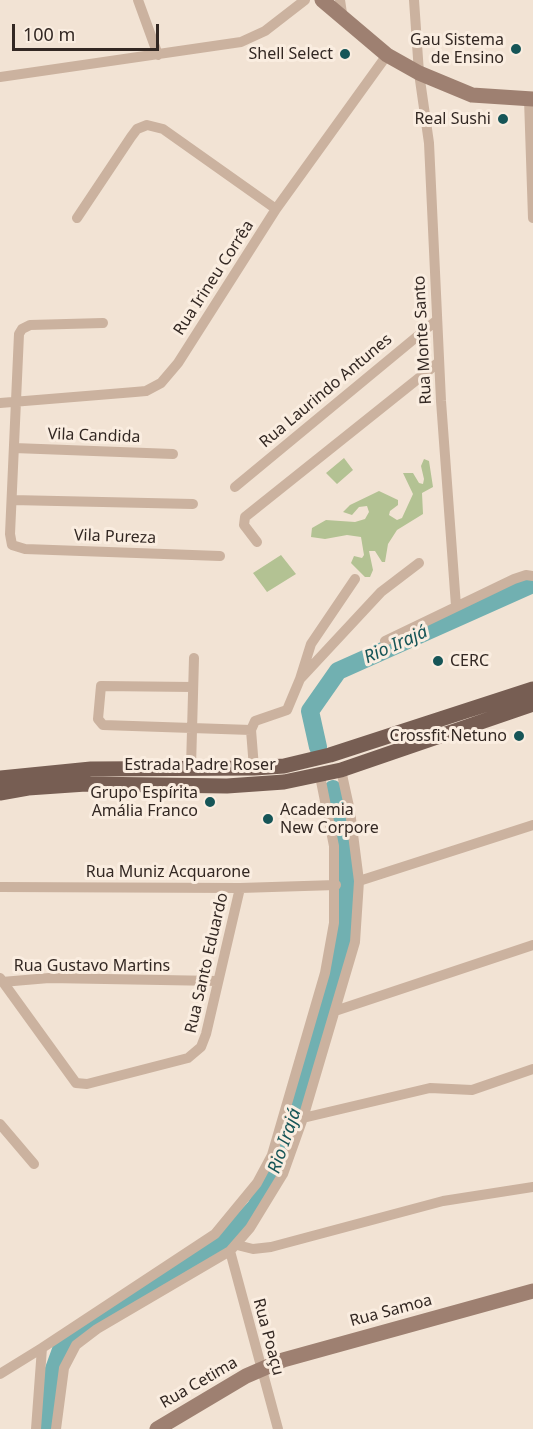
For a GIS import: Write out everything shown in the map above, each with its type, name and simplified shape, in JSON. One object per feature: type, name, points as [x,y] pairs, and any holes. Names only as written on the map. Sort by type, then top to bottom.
[{"type":"main road","name":"Estrada Padre Roser","points":[[0,778],[91,769],[254,768],[304,762],[533,689]]},
{"type":"main road","name":"Estrada Padre Roser","points":[[0,793],[86,784],[258,785],[320,776],[533,704]]},
{"type":"street","points":[[138,0],[158,55]]},
{"type":"street","points":[[0,77],[247,40],[266,31],[305,0]]},
{"type":"street","points":[[322,0],[343,21],[387,55],[419,73],[472,95],[531,99],[533,218]]},
{"type":"street","points":[[340,0],[343,21]]},
{"type":"street","name":"Rua Monte Santo","points":[[414,0],[419,73],[429,143],[439,362],[456,606]]},
{"type":"street","name":"Rua Irineu Corrêa","points":[[0,403],[146,391],[161,383],[178,363],[276,209],[387,55]]},
{"type":"street","points":[[76,218],[131,137],[142,126],[153,125],[276,209]]},
{"type":"street","name":"Rua Laurindo Antunes","points":[[235,487],[437,320]]},
{"type":"street","points":[[12,500],[18,340],[22,329],[39,324],[103,323]]},
{"type":"street","points":[[257,542],[244,525],[245,517],[439,362]]},
{"type":"street","name":"Vila Candida","points":[[14,448],[173,454]]},
{"type":"street","name":"Vila Pureza","points":[[193,504],[12,500],[11,543],[25,549],[220,556]]},
{"type":"street","points":[[300,679],[376,596],[419,563]]},
{"type":"street","points":[[385,641],[506,582],[526,575],[533,576]]},
{"type":"street","points":[[254,768],[251,730],[255,721],[287,710],[311,644],[355,579]]},
{"type":"street","points":[[192,767],[194,658]]},
{"type":"street","points":[[193,687],[101,686],[98,719],[103,725],[251,730]]},
{"type":"street","points":[[56,1429],[64,1368],[76,1345],[97,1329],[233,1248],[268,1200],[283,1174],[303,1118],[355,942],[358,881],[350,811],[341,770]]},
{"type":"street","points":[[0,1374],[196,1249],[215,1233],[257,1183],[272,1155],[326,973],[334,923],[336,885],[334,846],[320,776]]},
{"type":"street","points":[[358,881],[533,825]]},
{"type":"street","name":"Rua Muniz Acquarone","points":[[0,887],[240,888],[336,885]]},
{"type":"street","name":"Rua Santo Eduardo","points":[[1,980],[70,1078],[76,1083],[87,1084],[188,1058],[196,1053],[207,1034],[217,981],[240,888]]},
{"type":"street","points":[[335,1011],[533,945]]},
{"type":"street","name":"Rua Gustavo Martins","points":[[1,980],[49,978],[217,981]]},
{"type":"street","points":[[303,1118],[430,1088],[472,1090],[533,1070]]},
{"type":"street","points":[[0,1124],[34,1164]]},
{"type":"street","points":[[233,1248],[271,1247],[443,1201],[533,1187]]},
{"type":"street","name":"Rua Poaçu","points":[[233,1248],[260,1369],[278,1429]]},
{"type":"street","name":"Rua Samoa","points":[[260,1369],[305,1353],[533,1292]]},
{"type":"street","points":[[36,1429],[42,1348]]},
{"type":"street","name":"Rua Cetima","points":[[157,1429],[260,1369]]},
{"type":"green space","points":[[344,458],[353,470],[337,484],[326,473]]},
{"type":"green space","points":[[424,459],[429,461],[433,487],[422,493],[423,514],[397,530],[388,544],[385,562],[382,562],[375,551],[369,551],[373,570],[370,577],[365,577],[351,563],[354,556],[362,558],[364,555],[361,537],[347,535],[325,539],[311,537],[312,528],[326,520],[355,522],[365,519],[369,512],[367,506],[359,507],[352,515],[343,512],[350,505],[379,491],[398,500],[398,505],[390,511],[389,515],[397,520],[402,518],[413,494],[403,473],[413,473],[419,483],[423,484],[421,466]]},
{"type":"green space","points":[[281,555],[296,574],[267,592],[253,573]]},
{"type":"waterway","name":"Rio Irajá","points":[[318,747],[310,711],[338,671],[533,584]]},
{"type":"waterway","name":"Rio Irajá","points":[[45,1429],[53,1372],[62,1347],[75,1333],[178,1272],[223,1242],[255,1208],[277,1171],[333,987],[344,936],[347,905],[345,858],[333,789]]},
{"type":"place","name":"Gau Sistema de Ensino","points":[[516,49]]},
{"type":"place","name":"Shell Select","points":[[345,54]]},
{"type":"place","name":"Real Sushi","points":[[503,119]]},
{"type":"place","name":"CERC","points":[[438,661]]},
{"type":"place","name":"Crossfit Netuno","points":[[519,736]]},
{"type":"place","name":"Grupo Espírita Amália Franco","points":[[210,802]]},
{"type":"place","name":"Academia New Corpore","points":[[268,819]]}]
